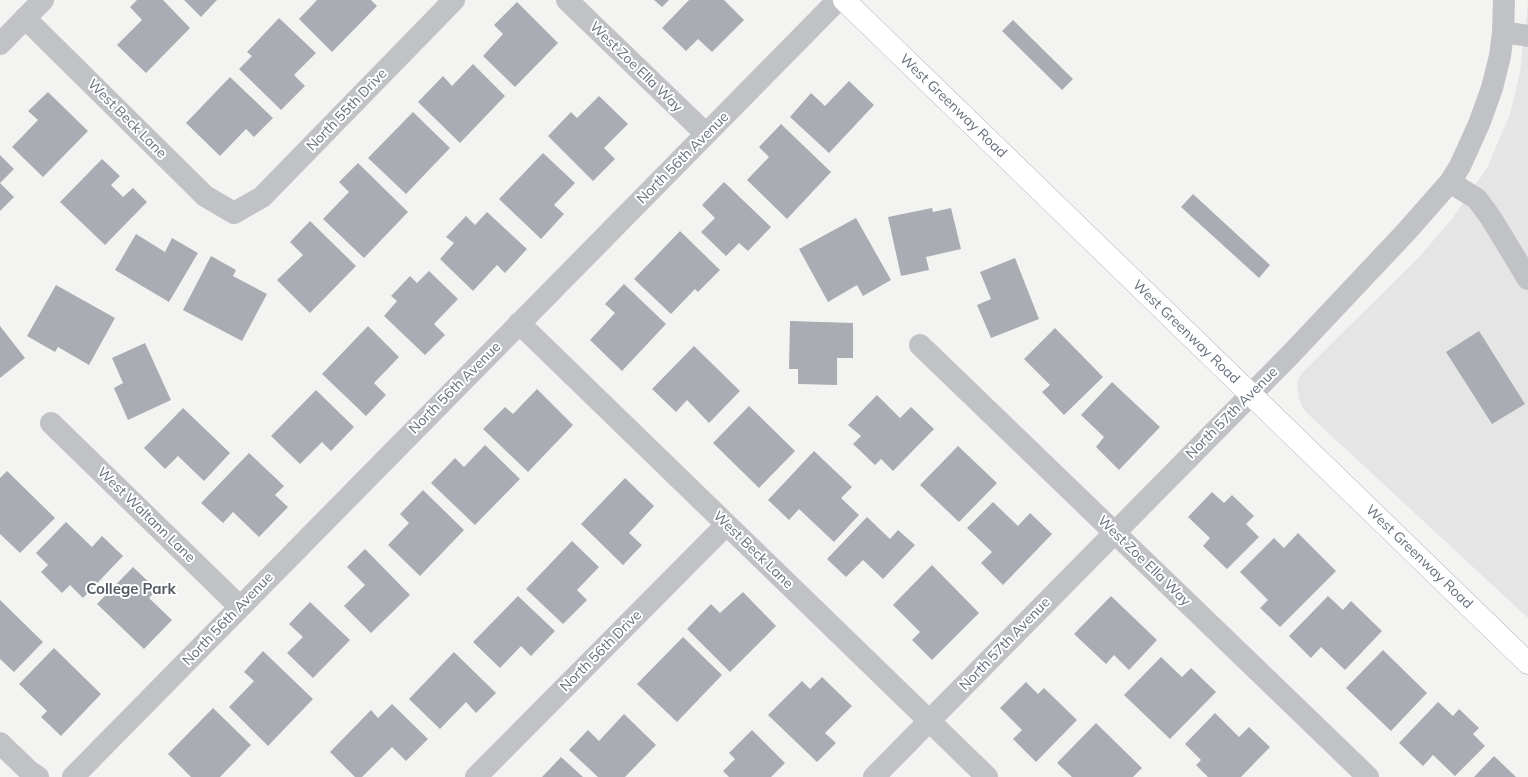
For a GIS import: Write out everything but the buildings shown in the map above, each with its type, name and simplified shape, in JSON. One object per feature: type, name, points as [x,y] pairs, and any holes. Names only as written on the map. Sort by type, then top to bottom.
[{"type":"main road","name":"West Greenway Road","points":[[844,0],[1528,663]]},
{"type":"street","points":[[0,44],[43,0]]},
{"type":"street","name":"North 55th Drive","points":[[234,213],[262,197],[454,0]]},
{"type":"street","name":"West Zoe Ella Way","points":[[567,0],[706,134]]},
{"type":"street","name":"North 56th Avenue","points":[[73,777],[838,0]]},
{"type":"street","name":"North 57th Avenue","points":[[874,777],[1251,395],[1406,232],[1450,182],[1460,166],[1479,124],[1492,88],[1500,56],[1503,32],[1504,0]]},
{"type":"street","name":"West Beck Lane","points":[[25,18],[205,196],[234,213]]},
{"type":"street","points":[[1503,32],[1528,36]]},
{"type":"street","points":[[1450,182],[1477,199],[1491,218],[1528,279]]},
{"type":"street","name":"West Beck Lane","points":[[519,323],[987,777]]},
{"type":"street","name":"West Zoe Ella Way","points":[[920,345],[1368,777]]},
{"type":"street","name":"West Waltann Lane","points":[[51,423],[240,607]]},
{"type":"street","name":"North 56th Drive","points":[[476,777],[726,525]]},
{"type":"street","points":[[0,743],[30,772],[38,777]]},
{"type":"shaded area","points":[[1528,2],[1528,618],[1310,416],[1303,408],[1299,399],[1297,382],[1302,373],[1419,257],[1452,219],[1487,168],[1510,114],[1520,72]]},
{"type":"district","name":"College Park","points":[[131,589]]}]
